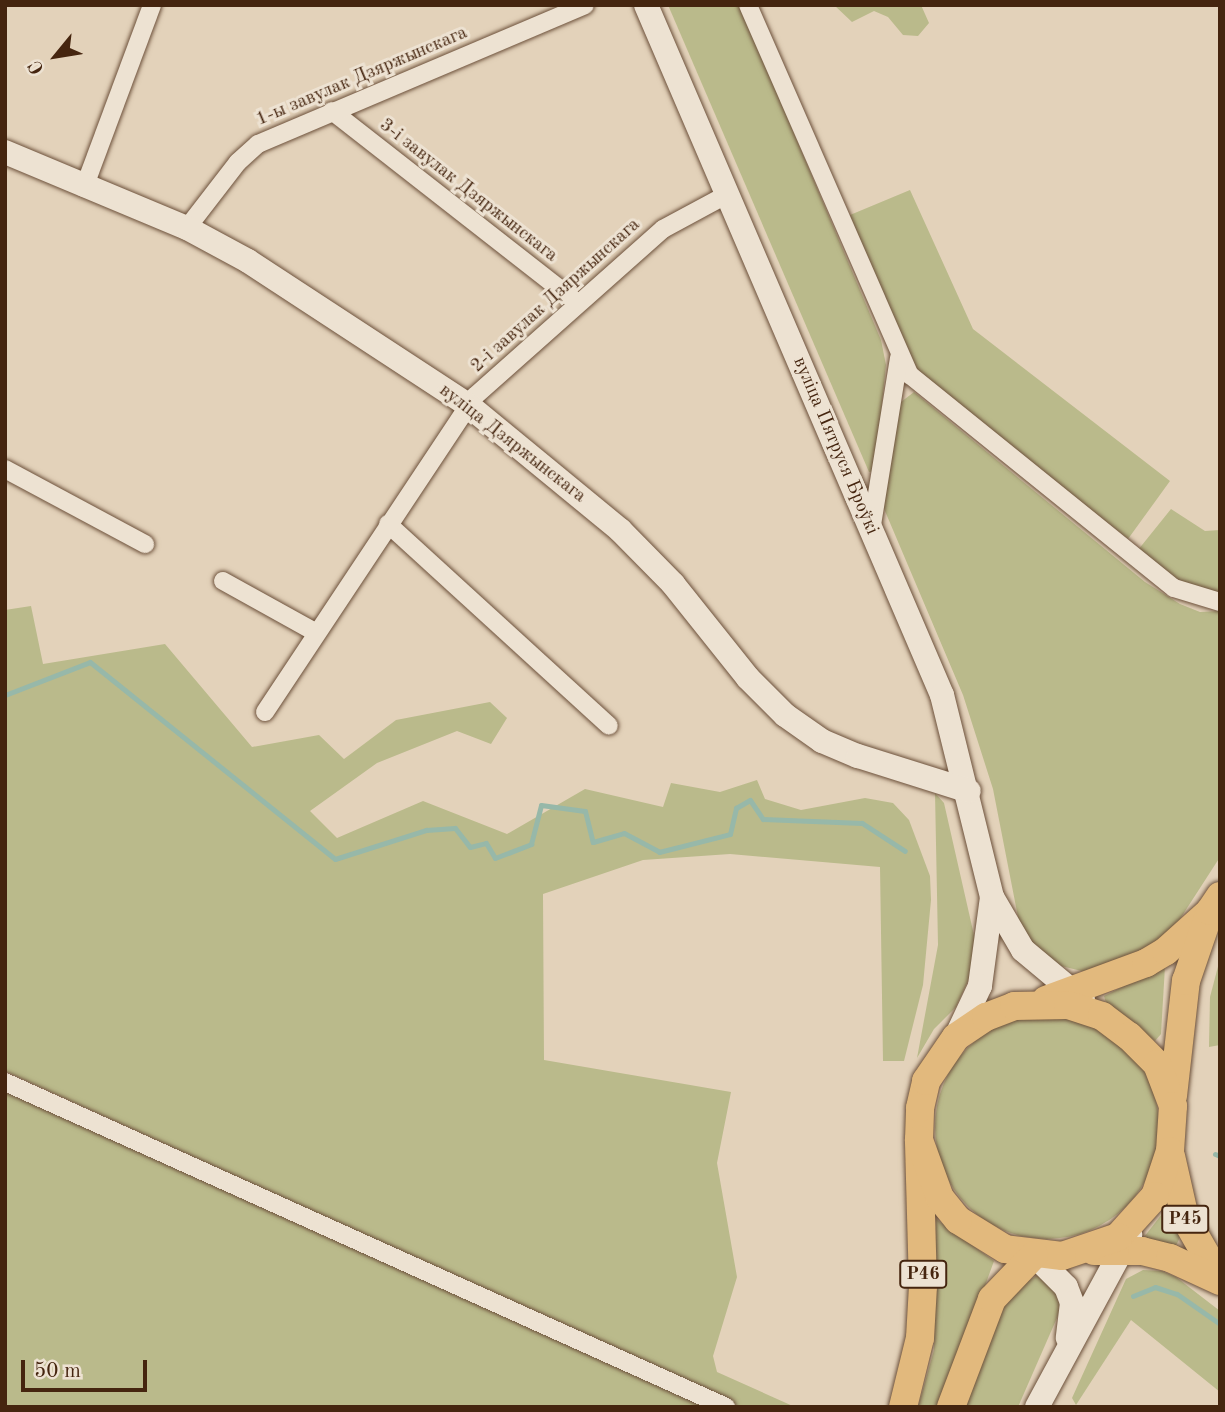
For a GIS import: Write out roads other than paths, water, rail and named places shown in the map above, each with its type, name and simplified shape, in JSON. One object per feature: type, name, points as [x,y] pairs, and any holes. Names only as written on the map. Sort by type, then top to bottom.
[{"type":"main road","name":"вуліца Пятруся Броўкі","points":[[646,5],[942,695],[969,791],[992,897],[1023,950],[1102,1016]]},
{"type":"main road","name":"вуліца Дзяржынскага","points":[[5,152],[84,188],[187,228],[248,261],[468,405],[620,530],[673,584],[748,678],[785,715],[822,741],[858,757],[969,791]]},
{"type":"main road","name":"вуліца Пятруся Броўкі","points":[[956,1037],[980,986],[992,897]]},
{"type":"main road","name":"Р46","points":[[903,1407],[920,1338],[919,1140],[920,1108],[926,1080],[956,1037],[986,1017],[1039,1003],[1166,951],[1215,903]]},
{"type":"main road","name":"Р46","points":[[919,1140],[940,1198],[958,1220],[1005,1249],[1034,1255],[1088,1251],[1118,1237],[1138,1217],[1164,1177],[1170,1151],[1186,981],[1215,903]]},
{"type":"main road","name":"Р46","points":[[1039,1003],[1068,1005],[1102,1016],[1157,1065],[1173,1106]]},
{"type":"main road","name":"Р45","points":[[1170,1151],[1185,1218],[1220,1280]]},
{"type":"main road","points":[[1037,1407],[1067,1346],[1123,1250],[1138,1217]]},
{"type":"main road","name":"Р45","points":[[1088,1251],[1123,1250],[1170,1258],[1220,1280]]},
{"type":"main road","points":[[951,1407],[992,1299],[1034,1255],[1066,1287],[1072,1303],[1067,1346]]},
{"type":"street","points":[[84,188],[152,5]]},
{"type":"street","name":"1-ы завулак Дзяржынскага","points":[[187,228],[238,162],[258,144],[584,5]]},
{"type":"street","points":[[748,5],[899,358],[924,390],[1174,588],[1220,602]]},
{"type":"street","name":"3-і завулак Дзяржынскага","points":[[332,111],[578,303]]},
{"type":"street","name":"2-і завулак Дзяржынскага","points":[[265,712],[468,405],[663,229],[727,194]]},
{"type":"street","points":[[872,531],[899,358]]},
{"type":"street","points":[[5,469],[145,544]]},
{"type":"street","points":[[388,524],[609,726]]},
{"type":"street","points":[[223,581],[317,633]]},
{"type":"street","points":[[5,1082],[726,1407]]},
{"type":"waterway","points":[[5,695],[90,662],[335,859],[426,830],[455,828],[470,847],[486,843],[495,858],[531,844],[541,805],[585,811],[593,842],[624,833],[659,852],[730,834],[736,808],[750,800],[763,819],[862,823],[905,851]]},
{"type":"waterway","points":[[1215,1154],[1220,1156]]},
{"type":"waterway","points":[[1133,1296],[1155,1287],[1177,1294],[1220,1324]]}]
